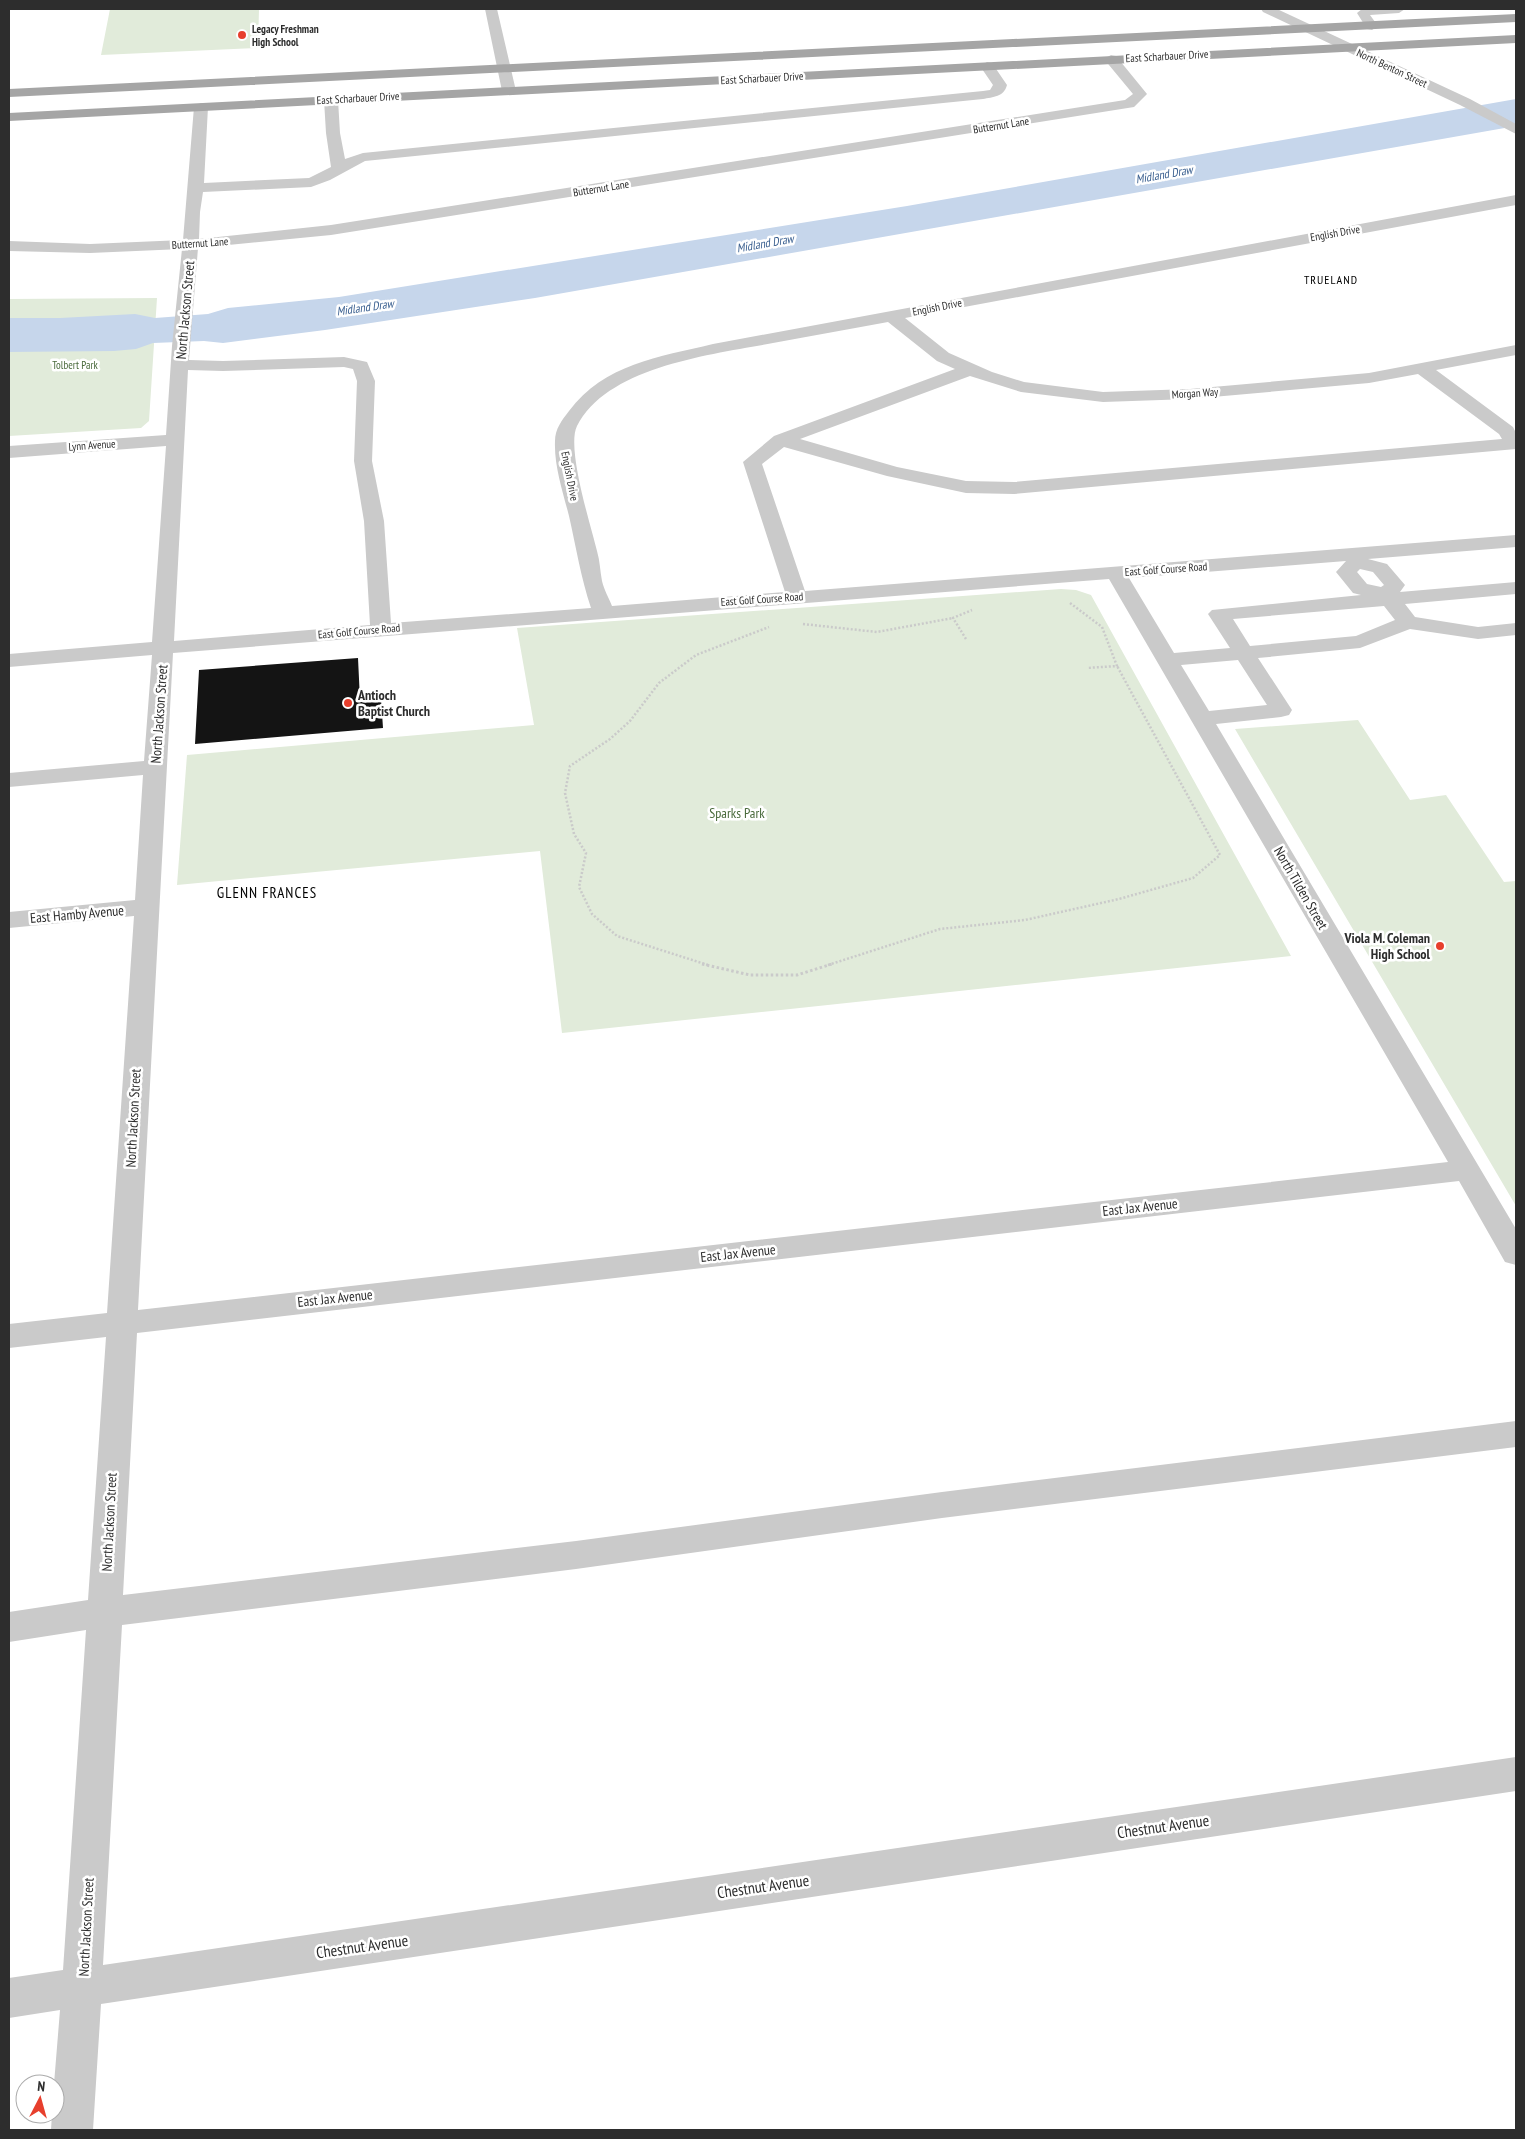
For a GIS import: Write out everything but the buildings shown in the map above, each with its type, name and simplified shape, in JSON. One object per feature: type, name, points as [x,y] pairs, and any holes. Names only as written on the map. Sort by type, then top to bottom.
[{"type":"main road","name":"East Scharbauer Drive","points":[[9,93],[1516,18]]},
{"type":"main road","name":"East Scharbauer Drive","points":[[9,117],[1516,39]]},
{"type":"street","points":[[491,9],[506,68],[509,90]]},
{"type":"street","name":"North Benton Street","points":[[1267,9],[1465,102],[1516,130]]},
{"type":"street","points":[[1372,26],[1364,13],[1368,11],[1399,9]]},
{"type":"street","name":"Butternut Lane","points":[[9,246],[98,247],[191,244],[261,239],[331,230],[1121,106],[1134,101],[1140,94],[1111,59]]},
{"type":"street","points":[[196,188],[311,182],[322,179],[350,161],[362,157],[994,93],[1000,86],[987,66]]},
{"type":"street","points":[[994,93],[1011,103],[1032,120]]},
{"type":"street","points":[[331,100],[333,133],[340,168]]},
{"type":"street","name":"North Jackson Street","points":[[72,2130],[181,356],[192,212],[196,188],[201,107]]},
{"type":"street","name":"English Drive","points":[[603,611],[592,580],[590,562],[569,478],[564,441],[567,426],[588,398],[625,375],[668,359],[1516,200]]},
{"type":"street","name":"Morgan Way","points":[[892,316],[943,357],[969,370],[1004,382],[1077,396],[1129,397],[1340,382],[1423,369],[1516,350]]},
{"type":"street","points":[[181,356],[223,366],[344,362],[361,366],[366,381],[363,461],[374,521],[381,630]]},
{"type":"street","points":[[781,440],[894,472],[966,487],[1014,488],[1515,445],[1506,431],[1423,369]]},
{"type":"street","points":[[796,597],[752,462],[781,440],[969,370]]},
{"type":"street","name":"Lynn Avenue","points":[[9,452],[176,440]]},
{"type":"street","name":"East Golf Course Road","points":[[9,660],[603,611],[1116,572],[1352,558],[1516,541]]},
{"type":"street","points":[[1352,558],[1380,568],[1395,585],[1388,597]]},
{"type":"street","name":"North Tilden Street","points":[[1116,572],[1516,1254]]},
{"type":"street","points":[[1202,719],[1281,710],[1219,614],[1388,597],[1516,588]]},
{"type":"street","points":[[1388,597],[1408,622]]},
{"type":"street","points":[[1166,660],[1360,642],[1408,622],[1478,633],[1516,629]]},
{"type":"street","points":[[9,780],[156,767]]},
{"type":"street","name":"East Hamby Avenue","points":[[9,920],[146,907]]},
{"type":"street","name":"East Jax Avenue","points":[[9,1336],[1467,1170]]},
{"type":"street","points":[[9,1627],[104,1612],[576,1555],[942,1505],[1516,1434]]},
{"type":"street","name":"Chestnut Avenue","points":[[9,1998],[1516,1774]]},
{"type":"path","points":[[771,626],[696,655],[659,683],[630,721],[610,739],[570,766],[565,793],[574,834],[586,853],[579,887],[592,914],[617,936],[690,961],[750,976],[797,975],[940,929],[1025,920],[1118,900],[1193,878],[1220,855],[1116,666],[1102,627],[1074,605],[1067,602]]},
{"type":"path","points":[[801,624],[876,632],[953,618],[977,609]]},
{"type":"path","points":[[953,618],[966,639]]},
{"type":"path","points":[[1087,668],[1116,666]]},
{"type":"green space","points":[[110,9],[259,9],[258,48],[101,55]]},
{"type":"green space","name":"Tolbert Park","points":[[157,298],[149,421],[141,428],[9,436],[9,299]]},
{"type":"green space","name":"Sparks Park","points":[[1061,589],[1076,590],[1091,595],[1291,956],[562,1033],[540,851],[177,885],[187,755],[534,725],[517,628]]},
{"type":"green space","points":[[1358,720],[1410,800],[1446,795],[1504,882],[1516,881],[1516,1206],[1235,729]]},
{"type":"water","name":"Midland Draw","points":[[1516,99],[1516,126],[535,298],[325,330],[223,343],[204,341],[153,343],[136,349],[114,351],[9,352],[9,318],[60,318],[135,314],[155,318],[208,314],[228,308],[339,297],[907,206]]},
{"type":"place","name":"Legacy Freshman High School","points":[[242,35]]},
{"type":"place","name":"Antioch Baptist Church","points":[[348,703]]},
{"type":"place","name":"Viola M. Coleman High School","points":[[1440,946]]},
{"type":"district","name":"TRUELAND","points":[[1331,279]]},
{"type":"district","name":"GLENN FRANCES","points":[[267,892]]}]
